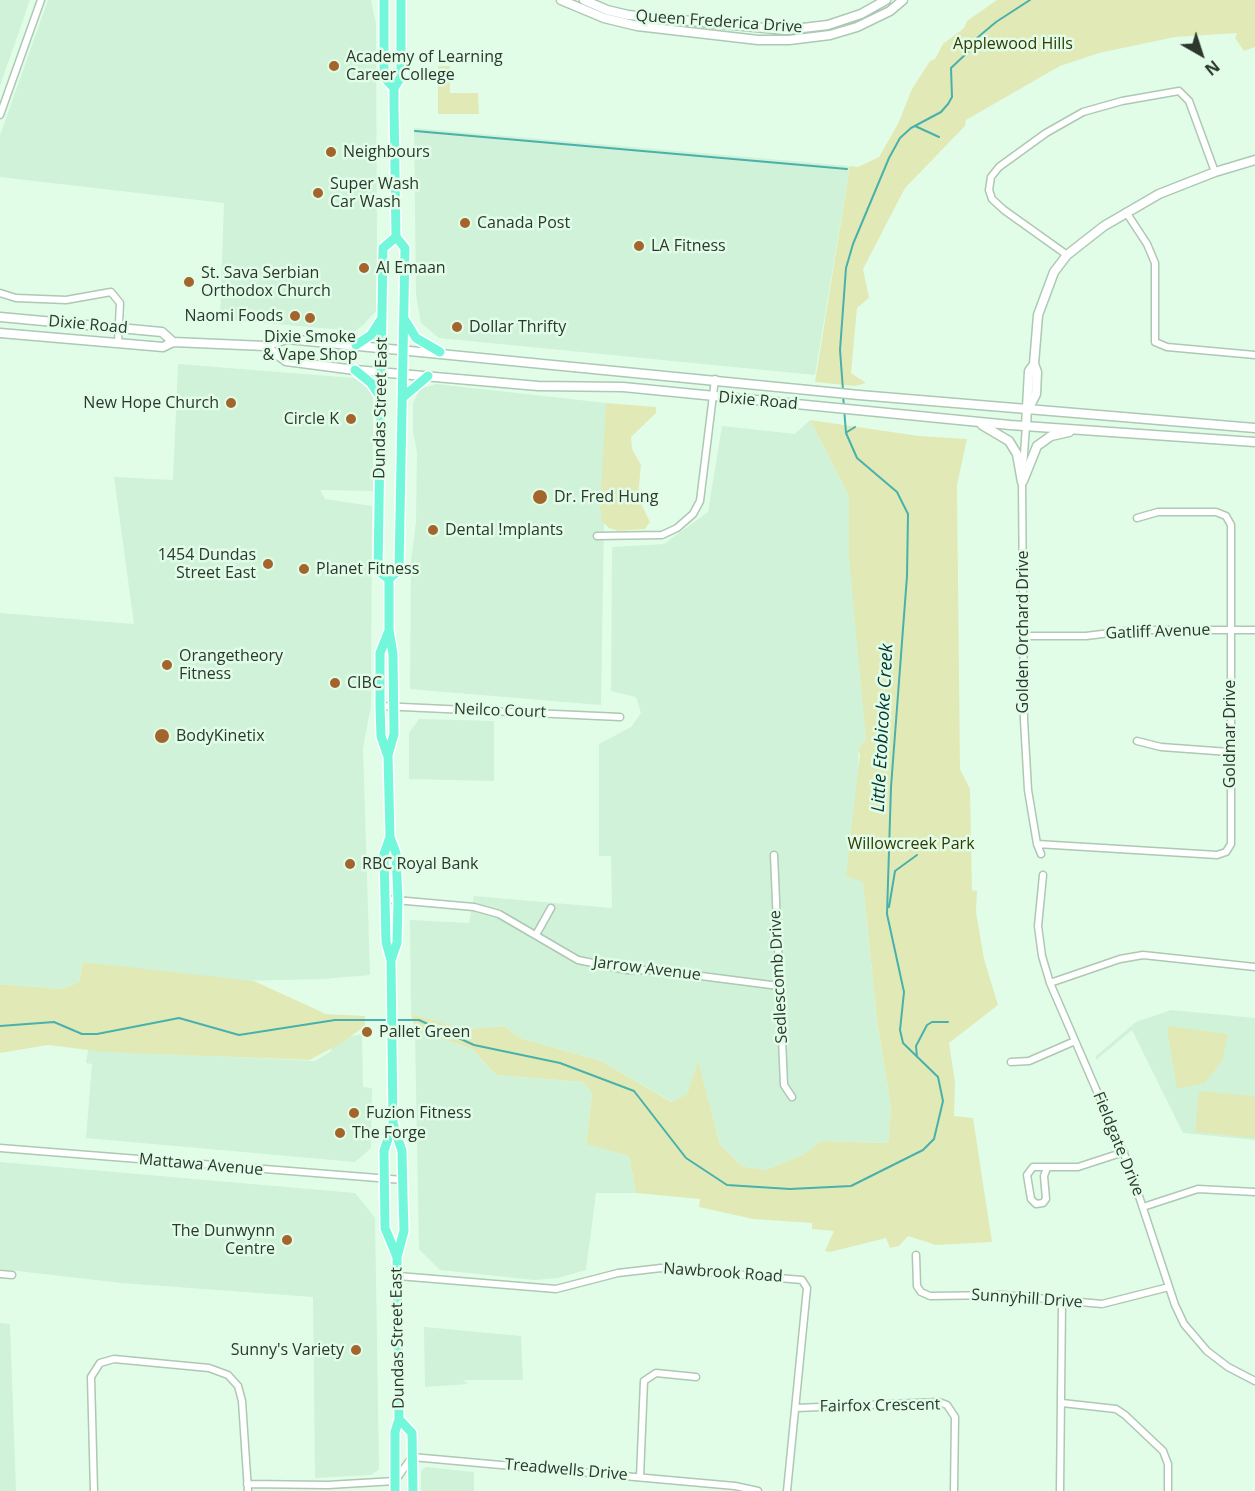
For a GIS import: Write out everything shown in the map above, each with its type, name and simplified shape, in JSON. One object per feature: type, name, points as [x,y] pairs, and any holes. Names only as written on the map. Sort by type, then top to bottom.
[{"type":"main road","points":[[378,0],[384,27]]},
{"type":"main road","name":"Dundas Street East","points":[[384,0],[384,77],[394,88]]},
{"type":"main road","name":"Dundas Street East","points":[[391,960],[397,943],[398,901],[396,853],[390,837],[388,755],[394,734],[389,579],[399,570],[405,248],[396,237],[394,88],[401,76],[401,0]]},
{"type":"main road","name":"Queen Frederica Drive","points":[[561,0],[604,18],[637,26],[758,40],[789,40],[830,34],[857,27],[890,11],[903,0]]},
{"type":"main road","name":"Queen Frederica Drive","points":[[584,0],[628,15],[786,30],[828,25],[861,14],[886,0]]},
{"type":"main road","name":"Golden Orchard Drive","points":[[1026,426],[1029,408],[1036,394],[1037,372],[1034,364],[1038,315],[1054,272],[1067,255],[1085,239],[1159,194],[1215,172],[1255,160]]},
{"type":"main road","name":"Dundas Street East","points":[[389,579],[378,571],[383,248],[396,237]]},
{"type":"main road","points":[[356,345],[372,335],[383,316]]},
{"type":"main road","points":[[404,316],[416,338],[440,352]]},
{"type":"main road","name":"Dixie Road","points":[[0,317],[162,332],[173,342]]},
{"type":"main road","name":"Dixie Road","points":[[0,333],[163,347],[173,342],[266,346],[287,339],[440,352],[859,395],[1255,428]]},
{"type":"main road","name":"Dixie Road","points":[[266,346],[286,361],[355,370],[579,388],[623,387],[976,422],[1255,442]]},
{"type":"main road","points":[[355,370],[369,380],[381,398]]},
{"type":"main road","points":[[402,398],[428,376]]},
{"type":"main road","points":[[976,422],[1009,441],[1017,454],[1022,482]]},
{"type":"main road","points":[[1022,482],[1037,446],[1051,436],[1076,430]]},
{"type":"main road","name":"Dundas Street East","points":[[388,755],[381,736],[380,706],[381,653],[389,630]]},
{"type":"main road","name":"Dundas Street East","points":[[390,837],[384,854],[384,899],[386,942],[391,960],[393,1123],[402,1151],[404,1231],[397,1257]]},
{"type":"main road","name":"Dundas Street East","points":[[392,1484],[395,1432],[399,1419],[398,1276],[397,1257],[386,1228],[384,1151],[393,1123]]},
{"type":"main road","name":"Dundas Street East","points":[[399,1419],[412,1433],[413,1491]]},
{"type":"street","points":[[0,115],[41,0]]},
{"type":"street","points":[[1067,255],[1004,210],[992,199],[989,189],[991,177],[999,167],[1046,133],[1083,112],[1122,101],[1179,91],[1189,101],[1215,172]]},
{"type":"street","points":[[1126,212],[1148,244],[1155,263],[1155,342],[1167,347],[1255,355]]},
{"type":"street","points":[[0,293],[16,298],[66,300],[111,292],[120,303],[118,343]]},
{"type":"street","points":[[597,536],[662,535],[677,528],[693,514],[700,501],[711,396],[715,380]]},
{"type":"street","name":"Golden Orchard Drive","points":[[1026,426],[1022,482],[1026,760],[1037,844],[1041,854]]},
{"type":"street","name":"Goldmar Drive","points":[[1037,844],[1224,854],[1229,849],[1231,840],[1229,752],[1231,529],[1228,519],[1216,512],[1158,512],[1137,518]]},
{"type":"street","name":"Gatliff Avenue","points":[[1025,636],[1086,636],[1134,630],[1255,630]]},
{"type":"street","name":"Neilco Court","points":[[380,706],[620,717]]},
{"type":"street","points":[[1137,741],[1161,747],[1229,752]]},
{"type":"street","name":"Sedlescomb Drive","points":[[774,855],[784,1085],[792,1097]]},
{"type":"street","name":"Fieldgate Drive","points":[[1043,875],[1039,942],[1050,982],[1124,1152],[1169,1287],[1184,1324],[1198,1342],[1228,1367],[1255,1381]]},
{"type":"street","name":"Jarrow Avenue","points":[[384,899],[483,909],[499,914],[537,933],[578,960],[627,970],[779,986]]},
{"type":"street","points":[[537,933],[551,908]]},
{"type":"street","points":[[1050,982],[1135,956],[1255,967]]},
{"type":"street","points":[[1011,1062],[1029,1060],[1075,1041]]},
{"type":"street","name":"Mattawa Avenue","points":[[0,1148],[403,1180]]},
{"type":"street","points":[[1047,1168],[1044,1178],[1046,1199],[1043,1203],[1036,1204],[1031,1199],[1027,1173],[1034,1166],[1078,1167],[1124,1152]]},
{"type":"street","points":[[1143,1207],[1198,1189],[1255,1192]]},
{"type":"street","name":"Sunnyhill Drive","points":[[916,1255],[916,1284],[921,1292],[928,1296],[1003,1295],[1062,1302],[1109,1304],[1169,1287]]},
{"type":"street","name":"Nawbrook Road","points":[[398,1276],[556,1289],[618,1273],[661,1268],[802,1280],[807,1288],[787,1491]]},
{"type":"street","points":[[0,1274],[12,1275]]},
{"type":"street","points":[[1060,1491],[1062,1302]]},
{"type":"street","points":[[94,1491],[91,1377],[94,1368],[100,1363],[114,1359],[209,1368],[228,1375],[238,1386],[242,1401],[248,1488],[392,1484],[412,1457]]},
{"type":"street","points":[[640,1477],[644,1381],[656,1373],[696,1377]]},
{"type":"street","name":"Fairfox Crescent","points":[[796,1408],[939,1402],[947,1405],[956,1420],[954,1491]]},
{"type":"street","points":[[1062,1403],[1116,1409],[1125,1414],[1163,1451],[1168,1464],[1168,1491]]},
{"type":"street","name":"Treadwells Drive","points":[[412,1457],[735,1485],[758,1491]]},
{"type":"shaded area","points":[[0,0],[30,0],[0,86]]},
{"type":"shaded area","points":[[48,0],[371,0],[376,24],[376,311],[364,324],[355,331],[220,319],[224,203],[0,177],[0,135]]},
{"type":"shaded area","points":[[414,128],[850,166],[815,375],[439,338],[421,323],[416,295]]},
{"type":"shaded area","points":[[178,364],[354,378],[364,384],[373,397],[373,491],[320,490],[325,499],[372,506],[371,706],[363,748],[370,975],[323,979],[237,981],[83,962],[79,982],[62,989],[0,984],[0,613],[134,624],[114,477],[173,480]]},
{"type":"shaded area","points":[[436,384],[606,403],[601,705],[410,689],[411,561],[416,522],[417,452],[413,431],[413,403],[420,389]]},
{"type":"shaded area","points":[[810,420],[849,496],[866,739],[858,750],[863,881],[877,1021],[891,1108],[888,1143],[821,1141],[803,1155],[765,1170],[741,1166],[720,1144],[698,1062],[687,1094],[673,1102],[601,1061],[520,1038],[504,1026],[466,1029],[411,1014],[410,920],[469,923],[474,896],[612,908],[611,856],[599,856],[599,744],[631,727],[641,713],[636,697],[611,691],[612,547],[664,544],[708,512],[722,426],[795,434]]},
{"type":"shaded area","points":[[419,719],[494,721],[494,781],[409,779],[409,733]]},
{"type":"shaded area","points":[[1171,1010],[1255,1018],[1255,1140],[1183,1133],[1132,1030],[1096,1060],[1096,1056],[1136,1022]]},
{"type":"shaded area","points":[[415,1030],[472,1049],[496,1075],[583,1082],[592,1093],[586,1143],[629,1156],[636,1193],[596,1193],[586,1270],[558,1278],[534,1280],[440,1270],[419,1249]]},
{"type":"shaded area","points":[[362,1034],[363,1087],[372,1088],[371,1148],[355,1162],[86,1138],[92,1064],[86,1063],[88,1050],[315,1061],[330,1052],[336,1039]]},
{"type":"shaded area","points":[[0,1162],[355,1193],[375,1218],[379,1469],[371,1475],[315,1478],[313,1297],[122,1283],[0,1269]]},
{"type":"shaded area","points":[[0,1323],[10,1324],[16,1491],[0,1491]]},
{"type":"shaded area","points":[[424,1327],[521,1336],[523,1380],[463,1380],[468,1384],[425,1387]]},
{"type":"shaded area","points":[[426,1467],[474,1472],[474,1491],[421,1491],[421,1471]]},
{"type":"green space","name":"Applewood Hills","points":[[997,0],[1255,0],[1255,47],[1244,51],[1235,38],[1237,33],[1175,37],[1099,53],[1060,66],[966,120],[965,126],[905,188],[863,269],[869,298],[857,308],[851,373],[866,383],[855,386],[815,382],[850,166],[858,167],[879,157],[898,124],[912,89],[930,61],[935,59],[943,44],[964,28],[967,21]]},
{"type":"green space","points":[[438,66],[450,66],[450,93],[478,93],[479,114],[438,114]]},
{"type":"green space","points":[[606,403],[656,407],[656,413],[631,437],[632,449],[641,465],[638,497],[650,522],[645,529],[618,531],[609,528],[602,521],[600,505]]},
{"type":"green space","name":"Willowcreek Park","points":[[810,420],[919,436],[967,439],[957,485],[960,769],[970,789],[972,890],[977,891],[976,912],[984,959],[998,1005],[949,1043],[955,1082],[954,1116],[973,1118],[992,1242],[936,1245],[908,1236],[899,1246],[890,1248],[886,1238],[830,1252],[825,1251],[834,1231],[812,1229],[812,1223],[753,1219],[699,1207],[700,1199],[636,1193],[629,1156],[586,1144],[592,1093],[583,1082],[496,1075],[472,1049],[415,1030],[411,1014],[466,1029],[504,1026],[520,1038],[601,1061],[672,1102],[687,1094],[698,1061],[720,1144],[741,1166],[765,1170],[803,1155],[821,1141],[888,1143],[891,1108],[877,1021],[863,882],[846,876],[860,755],[858,750],[866,739],[849,558],[849,496]]},
{"type":"green space","points":[[83,962],[254,981],[326,1014],[365,1016],[365,1026],[340,1044],[309,1060],[105,1052],[48,1045],[0,1053],[0,984],[62,989],[79,982]]},
{"type":"green space","points":[[1169,1026],[1228,1034],[1222,1061],[1205,1083],[1177,1089],[1167,1029]]},
{"type":"green space","points":[[1199,1091],[1255,1096],[1255,1138],[1195,1132]]},
{"type":"waterway","name":"Little Etobicoke Creek","points":[[843,390],[840,350],[846,268],[853,244],[889,158],[900,138],[911,128],[941,112],[948,104],[952,97],[951,68],[968,52],[977,38],[996,22],[1030,0]]},
{"type":"waterway","points":[[915,126],[939,137]]},
{"type":"waterway","points":[[415,131],[847,169]]},
{"type":"waterway","name":"Little Etobicoke Creek","points":[[393,1020],[419,1020],[474,1045],[560,1063],[634,1091],[686,1158],[727,1185],[790,1189],[851,1186],[923,1150],[934,1139],[943,1101],[938,1077],[903,1043],[900,1030],[904,992],[887,914],[891,787],[907,576],[908,514],[897,492],[857,458],[846,433],[843,395]]},
{"type":"waterway","points":[[847,432],[855,427]]},
{"type":"waterway","points":[[889,907],[895,871],[917,855]]},
{"type":"waterway","name":"Little Etobicoke Creek","points":[[0,1026],[54,1022],[82,1034],[97,1034],[179,1018],[239,1035],[335,1020],[387,1020]]},
{"type":"waterway","points":[[917,1057],[916,1046],[927,1025],[932,1022],[948,1022]]},
{"type":"place","name":"Academy of Learning Career College","points":[[334,66]]},
{"type":"place","name":"Neighbours","points":[[331,152]]},
{"type":"place","name":"Super Wash Car Wash","points":[[318,193]]},
{"type":"place","name":"Canada Post","points":[[465,223]]},
{"type":"place","name":"LA Fitness","points":[[639,246]]},
{"type":"place","name":"Al Emaan","points":[[364,268]]},
{"type":"place","name":"St. Sava Serbian Orthodox Church","points":[[189,282]]},
{"type":"place","name":"Naomi Foods","points":[[295,316]]},
{"type":"place","name":"Dixie Smoke & Vape Shop","points":[[310,318]]},
{"type":"place","name":"Dollar Thrifty","points":[[457,327]]},
{"type":"place","name":"New Hope Church","points":[[231,403]]},
{"type":"place","name":"Circle K","points":[[351,419]]},
{"type":"place","name":"Dr. Fred Hung","points":[[540,497]]},
{"type":"place","name":"Dental !mplants","points":[[433,530]]},
{"type":"place","name":"1454 Dundas Street East","points":[[268,564]]},
{"type":"place","name":"Planet Fitness","points":[[304,569]]},
{"type":"place","name":"Orangetheory Fitness","points":[[167,665]]},
{"type":"place","name":"CIBC","points":[[335,683]]},
{"type":"place","name":"BodyKinetix","points":[[162,736]]},
{"type":"place","name":"RBC Royal Bank","points":[[350,864]]},
{"type":"place","name":"Pallet Green","points":[[367,1032]]},
{"type":"place","name":"Fuzion Fitness","points":[[354,1113]]},
{"type":"place","name":"The Forge","points":[[340,1133]]},
{"type":"place","name":"The Dunwynn Centre","points":[[287,1240]]},
{"type":"place","name":"Sunny's Variety","points":[[356,1350]]}]
